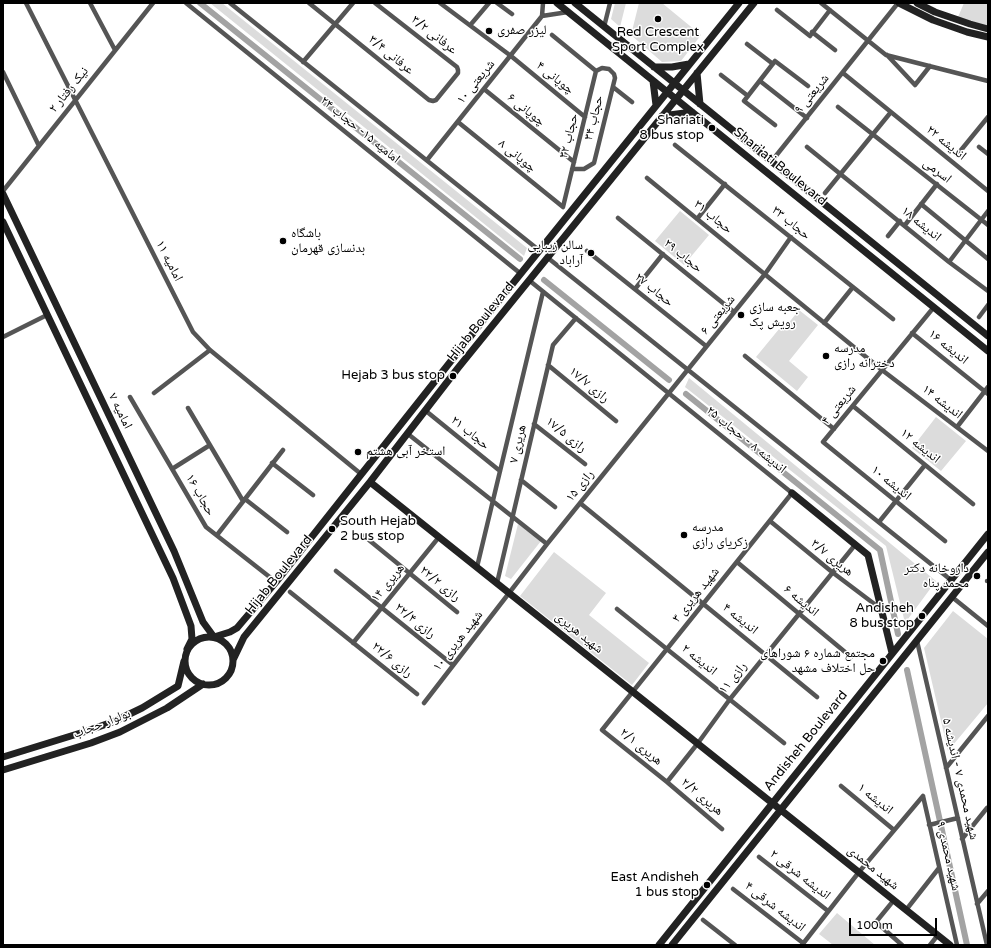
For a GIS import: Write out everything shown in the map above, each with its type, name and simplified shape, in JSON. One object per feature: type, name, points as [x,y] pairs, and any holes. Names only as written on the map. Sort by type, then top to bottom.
[{"type":"main road","name":"Shari'ati Boulevard","points":[[557,3],[988,351]]},
{"type":"main road","name":"Shari'ati Boulevard","points":[[575,3],[988,336]]},
{"type":"main road","name":"Hijab Boulevard","points":[[214,638],[236,628],[276,582],[451,361],[739,3]]},
{"type":"main road","name":"Hijab Boulevard","points":[[233,660],[244,637],[370,482],[458,368],[754,3]]},
{"type":"main road","points":[[899,3],[932,20],[967,32],[988,37]]},
{"type":"main road","points":[[917,3],[936,12],[988,29]]},
{"type":"main road","points":[[654,67],[672,67],[689,64]]},
{"type":"main road","points":[[697,74],[700,104]]},
{"type":"main road","points":[[653,80],[656,105]]},
{"type":"main road","points":[[662,116],[692,112]]},
{"type":"main road","name":"امامیه ۷","points":[[3,193],[174,551],[203,622],[214,638]]},
{"type":"main road","name":"امامیه ۷","points":[[3,222],[163,556],[180,595],[191,626],[192,639],[187,649]]},
{"type":"main road","points":[[70,362],[81,357]]},
{"type":"main road","points":[[451,361],[458,368]]},
{"type":"main road","name":"شهید هریری","points":[[370,482],[772,803]]},
{"type":"main road","name":"اندیشه ۸ - حجاب ۲۵","points":[[792,493],[868,555],[892,653]]},
{"type":"main road","name":"Andisheh Boulevard","points":[[659,945],[988,534]]},
{"type":"main road","name":"Andisheh Boulevard","points":[[672,945],[988,552]]},
{"type":"main road","points":[[3,757],[115,721],[160,698],[178,686],[184,661],[187,649],[191,644],[202,638],[214,638],[225,644],[229,648],[233,660],[230,673],[221,682],[209,685],[197,682],[188,674],[184,661]]},
{"type":"main road","name":"بولوار حجاب","points":[[3,770],[91,743],[120,732],[167,708],[203,684]]},
{"type":"main road","points":[[45,744],[49,756]]},
{"type":"main road","name":"شهید محمدی","points":[[772,803],[950,945]]},
{"type":"street","name":"امامیه ۱۱","points":[[26,3],[193,332],[210,350],[362,474]]},
{"type":"street","points":[[90,3],[115,50]]},
{"type":"street","name":"نیک رفتار ۲","points":[[3,193],[153,3]]},
{"type":"street","name":"امامیه ۱۵- حجاب ۲۴","points":[[186,3],[521,274]]},
{"type":"street","name":"امامیه ۱۵- حجاب ۲۴","points":[[230,3],[540,250]]},
{"type":"street","name":"عرفانی ۳/۴","points":[[310,3],[429,100],[433,101]]},
{"type":"street","points":[[303,62],[353,3]]},
{"type":"street","name":"عرفانی ۳/۲","points":[[376,3],[457,67],[458,73],[436,100],[433,101]]},
{"type":"street","name":"چوپانی ۴","points":[[440,3],[510,56],[585,117]]},
{"type":"street","points":[[472,23],[489,3]]},
{"type":"street","points":[[497,3],[512,14]]},
{"type":"street","points":[[543,3],[542,16],[568,12]]},
{"type":"street","points":[[604,27],[610,3]]},
{"type":"street","points":[[821,3],[886,55],[915,85],[930,66]]},
{"type":"street","name":"شریعتی ۹","points":[[771,162],[899,3]]},
{"type":"street","points":[[777,10],[835,50]]},
{"type":"street","points":[[811,34],[830,10]]},
{"type":"street","name":"شریعتی ۱۰","points":[[427,160],[542,16]]},
{"type":"street","points":[[552,35],[596,71]]},
{"type":"street","points":[[746,44],[773,64]]},
{"type":"street","points":[[886,55],[988,81]]},
{"type":"street","points":[[775,125],[744,101],[775,61],[808,86]]},
{"type":"street","name":"حجاب ۳۴","points":[[572,170],[584,169],[594,163],[613,87],[615,78],[612,71],[606,68],[596,71]]},
{"type":"street","name":"حجاب ۳۲","points":[[563,207],[596,71]]},
{"type":"street","points":[[3,72],[39,146]]},
{"type":"street","name":"اندیشه ۲۲","points":[[843,73],[988,191]]},
{"type":"street","points":[[721,75],[748,96]]},
{"type":"street","points":[[760,81],[807,118]]},
{"type":"street","points":[[613,87],[632,102]]},
{"type":"street","name":"چوپانی ۶","points":[[484,90],[574,162]]},
{"type":"street","name":"اسرمی","points":[[838,107],[988,225]]},
{"type":"street","points":[[825,193],[891,112]]},
{"type":"street","points":[[957,155],[988,117]]},
{"type":"street","name":"چوپانی ۸","points":[[458,122],[563,207]]},
{"type":"street","name":"حجاب ۳۳","points":[[675,145],[893,319]]},
{"type":"street","name":"اندیشه ۱۸","points":[[807,147],[949,262],[988,291]]},
{"type":"street","points":[[979,147],[988,154]]},
{"type":"street","name":"حجاب ۳۱","points":[[647,178],[824,323]]},
{"type":"street","points":[[697,219],[725,184]]},
{"type":"street","points":[[905,225],[937,184]]},
{"type":"street","points":[[921,204],[988,259]]},
{"type":"street","points":[[949,262],[988,211]]},
{"type":"street","name":"حجاب ۲۹","points":[[618,218],[734,312]]},
{"type":"street","points":[[888,236],[900,221]]},
{"type":"street","name":"شریعتی ۶","points":[[669,394],[687,369],[765,274],[791,237]]},
{"type":"street","name":"حجاب ۲۷","points":[[587,251],[706,346]]},
{"type":"street","points":[[635,289],[663,254]]},
{"type":"street","name":"اندیشه ۸ - حجاب ۲۵","points":[[548,258],[952,580]]},
{"type":"street","name":"اندیشه ۸ - حجاب ۲۵","points":[[530,281],[792,493]]},
{"type":"street","points":[[824,323],[853,287]]},
{"type":"street","points":[[477,567],[543,292]]},
{"type":"street","points":[[979,317],[988,305]]},
{"type":"street","name":"شریعتی ۴","points":[[823,442],[934,307]]},
{"type":"street","points":[[3,337],[47,315]]},
{"type":"street","name":"هریری ۷","points":[[497,583],[553,345],[576,318]]},
{"type":"street","name":"اندیشه ۱۴","points":[[824,323],[882,370],[988,451]]},
{"type":"street","name":"اندیشه ۱۶","points":[[912,333],[986,393]]},
{"type":"street","points":[[154,393],[210,350]]},
{"type":"street","points":[[744,356],[834,429]]},
{"type":"street","name":"رازی ۱۷/۷","points":[[548,365],[616,421]]},
{"type":"street","points":[[957,427],[986,393],[988,387]]},
{"type":"street","name":"رازی ۱۵","points":[[509,592],[669,394]]},
{"type":"street","name":"حجاب ۱۶","points":[[130,397],[206,527],[276,582]]},
{"type":"street","name":"اندیشه ۱۲","points":[[853,406],[973,504]]},
{"type":"street","points":[[188,408],[244,500],[287,532]]},
{"type":"street","name":"حجاب ۲۱","points":[[426,411],[500,471]]},
{"type":"street","name":"رازی ۱۷/۵","points":[[534,424],[585,464]]},
{"type":"street","points":[[408,434],[547,544]]},
{"type":"street","name":"اندیشه ۱۰","points":[[823,442],[945,541]]},
{"type":"street","points":[[172,469],[210,445]]},
{"type":"street","points":[[217,535],[283,450]]},
{"type":"street","points":[[272,463],[313,495]]},
{"type":"street","points":[[879,522],[925,465]]},
{"type":"street","points":[[521,480],[555,507]]},
{"type":"street","name":"شهید هریری ۳","points":[[602,730],[792,493]]},
{"type":"street","name":"اندیشه ۴","points":[[580,503],[817,697]]},
{"type":"street","name":"هریری ۳/۷","points":[[770,521],[832,572],[882,610]]},
{"type":"street","name":"رازی ۲۲/۲","points":[[364,536],[457,612]]},
{"type":"street","name":"هریری ۱۴","points":[[354,643],[439,536]]},
{"type":"street","name":"رازی ۱۱","points":[[667,782],[730,699],[855,545]]},
{"type":"street","name":"اندیشه ۶","points":[[737,562],[851,658]]},
{"type":"street","name":"رازی ۲۲/۴","points":[[336,571],[453,666]]},
{"type":"street","name":"رازی ۲۲/۶","points":[[290,592],[416,694]]},
{"type":"street","name":"شهید هریری ۱۰","points":[[424,703],[509,592]]},
{"type":"street","points":[[952,597],[988,626]]},
{"type":"street","name":"اندیشه ۲","points":[[617,609],[784,744]]},
{"type":"street","name":"شهید محمدی ۷ - اندیشه ۵","points":[[917,641],[987,945]]},
{"type":"street","points":[[946,768],[988,716]]},
{"type":"street","name":"هریری ۲/۱","points":[[602,730],[667,782]]},
{"type":"street","name":"هریری ۲/۲","points":[[667,782],[722,829]]},
{"type":"street","name":"اندیشه ۱","points":[[841,786],[894,830]]},
{"type":"street","name":"شهید محمدی ۹","points":[[894,830],[923,796],[957,945]]},
{"type":"street","points":[[962,839],[987,808]]},
{"type":"street","points":[[929,825],[958,818]]},
{"type":"street","points":[[803,944],[894,830]]},
{"type":"street","name":"اندیشه شرقی ۲","points":[[759,857],[828,911]]},
{"type":"street","points":[[906,910],[940,868]]},
{"type":"street","name":"اندیشه شرقی ۴","points":[[733,889],[803,944]]},
{"type":"street","points":[[977,904],[988,891]]},
{"type":"street","points":[[894,900],[876,922],[902,945]]},
{"type":"street","points":[[703,920],[734,945]]},
{"type":"street","points":[[930,945],[938,935]]},
{"type":"shaded area","points":[[210,3],[222,3],[527,248],[524,256]]},
{"type":"shaded area","points":[[615,3],[626,3],[620,27],[611,19]]},
{"type":"shaded area","name":"Red Crescent Sport Complex","points":[[639,3],[662,3],[701,35],[681,61],[662,62],[631,35]]},
{"type":"shaded area","points":[[964,3],[988,3],[988,26],[958,17]]},
{"type":"shaded area","points":[[680,211],[709,235],[684,265],[655,241]]},
{"type":"shaded area","points":[[799,310],[818,325],[789,361],[808,377],[797,391],[756,357],[784,323],[787,325]]},
{"type":"shaded area","points":[[689,378],[936,581],[905,623],[886,546],[685,387]]},
{"type":"shaded area","points":[[936,417],[966,441],[941,471],[912,448]]},
{"type":"shaded area","points":[[518,524],[541,541],[511,579],[505,576]]},
{"type":"shaded area","points":[[554,552],[606,593],[589,615],[649,663],[632,685],[520,596]]},
{"type":"shaded area","points":[[953,611],[988,639],[988,703],[948,751],[924,648]]},
{"type":"shaded area","points":[[837,913],[875,945],[833,945],[819,934]]},
{"type":"waterway","points":[[200,3],[520,259]]},
{"type":"waterway","points":[[544,280],[669,380]]},
{"type":"waterway","points":[[686,394],[880,550],[898,634]]},
{"type":"waterway","points":[[907,670],[967,945]]},
{"type":"place","name":"Red Crescent Sport Complex","points":[[658,19]]},
{"type":"place","name":"لیزر صفری","points":[[489,31]]},
{"type":"place","name":"Shariati 8 bus stop","points":[[712,128]]},
{"type":"place","name":"باشگاه بدنسازی قهرمان","points":[[283,241]]},
{"type":"place","name":"سالن زیبایی آراباد","points":[[591,253]]},
{"type":"place","name":"جعبه سازی رویش پک","points":[[741,315]]},
{"type":"place","name":"مدرسه دخترانه رازی","points":[[826,356]]},
{"type":"place","name":"Hejab 3 bus stop","points":[[453,376]]},
{"type":"place","name":"استخر آبی هشتم","points":[[358,452]]},
{"type":"place","name":"South Hejab 2 bus stop","points":[[332,529]]},
{"type":"place","name":"مدرسه زکریای رازی","points":[[684,535]]},
{"type":"place","name":"داروخانه دکتر محمد پناه","points":[[977,576]]},
{"type":"place","name":"Andisheh 8 bus stop","points":[[922,616]]},
{"type":"place","name":"مجتمع شماره ۶ شوراهای حل اختلاف مشهد","points":[[883,661]]},
{"type":"place","name":"East Andisheh 1 bus stop","points":[[707,885]]}]
